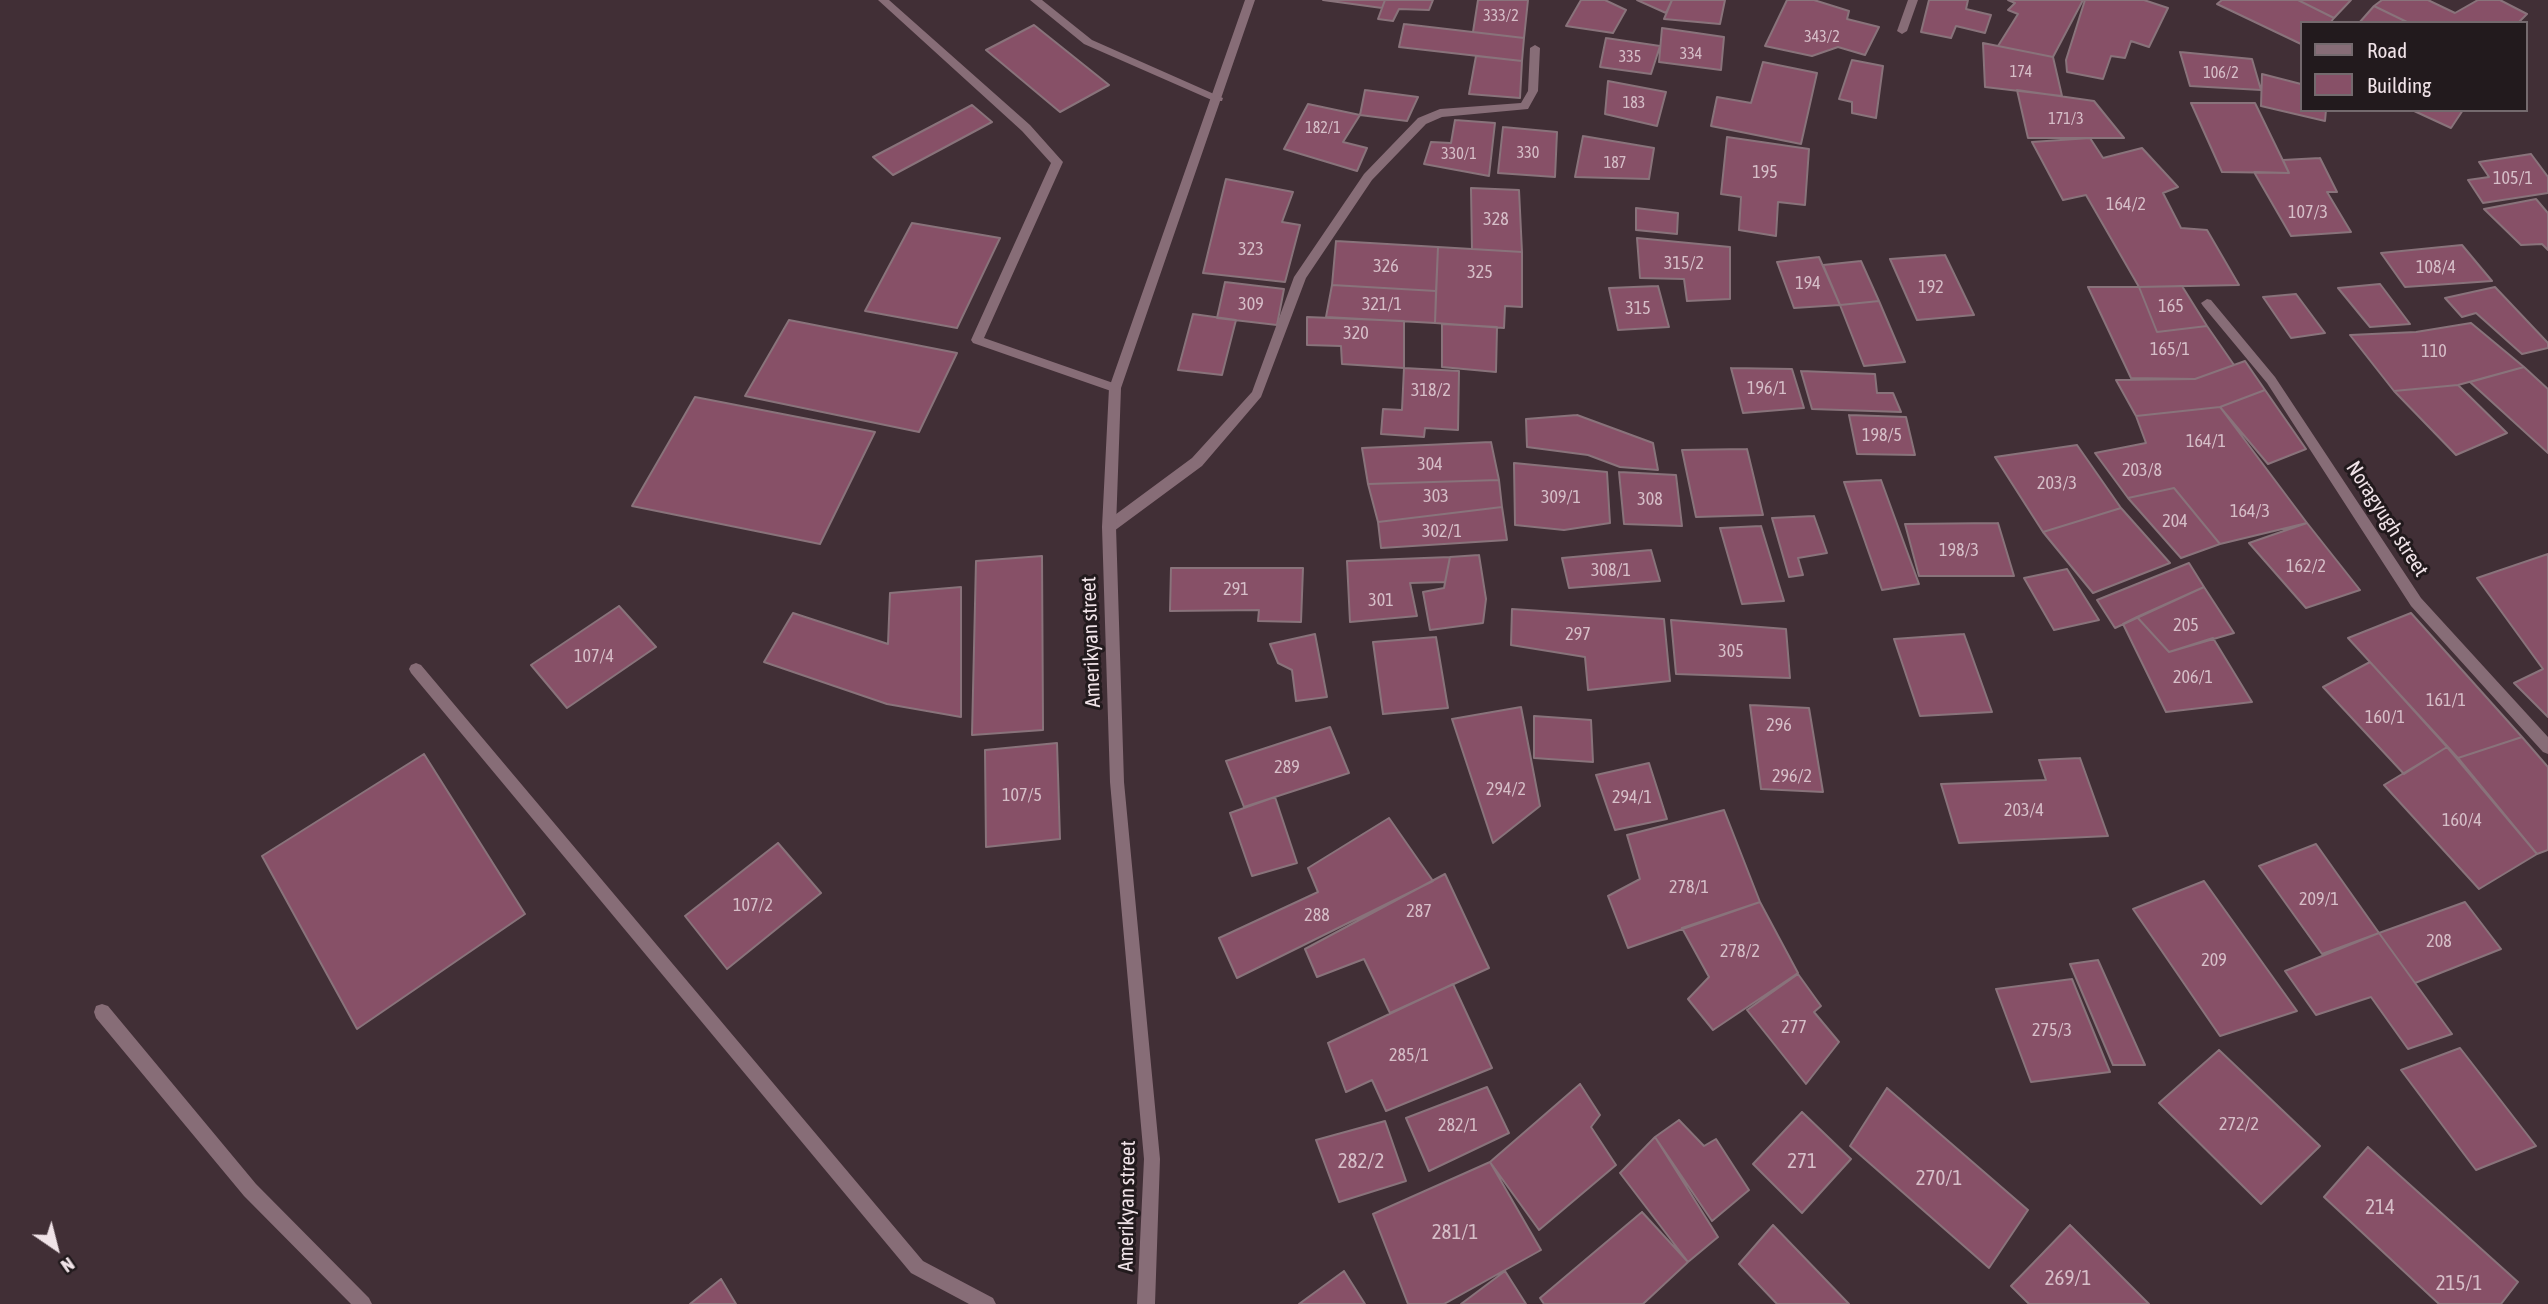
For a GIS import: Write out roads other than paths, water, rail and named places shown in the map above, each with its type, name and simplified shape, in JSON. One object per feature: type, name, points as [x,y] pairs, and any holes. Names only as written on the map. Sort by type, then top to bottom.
[{"type":"street","points":[[883,0],[1026,128],[1057,162],[976,340],[1115,388]]},
{"type":"street","points":[[1035,0],[1088,42],[1218,98]]},
{"type":"street","name":"Amerikyan street","points":[[1146,1304],[1152,1159],[1117,782],[1109,527],[1115,388],[1250,0]]},
{"type":"street","points":[[1902,31],[1913,0]]},
{"type":"street","points":[[1109,527],[1197,463],[1257,394],[1300,278],[1368,177],[1422,121],[1440,113],[1524,106],[1533,92],[1535,48]]},
{"type":"street","name":"Noragyugh street","points":[[2207,303],[2271,380],[2416,601],[2548,747]]},
{"type":"street","points":[[416,668],[917,1267],[987,1304]]},
{"type":"street","points":[[102,1012],[250,1190],[363,1304]]}]
